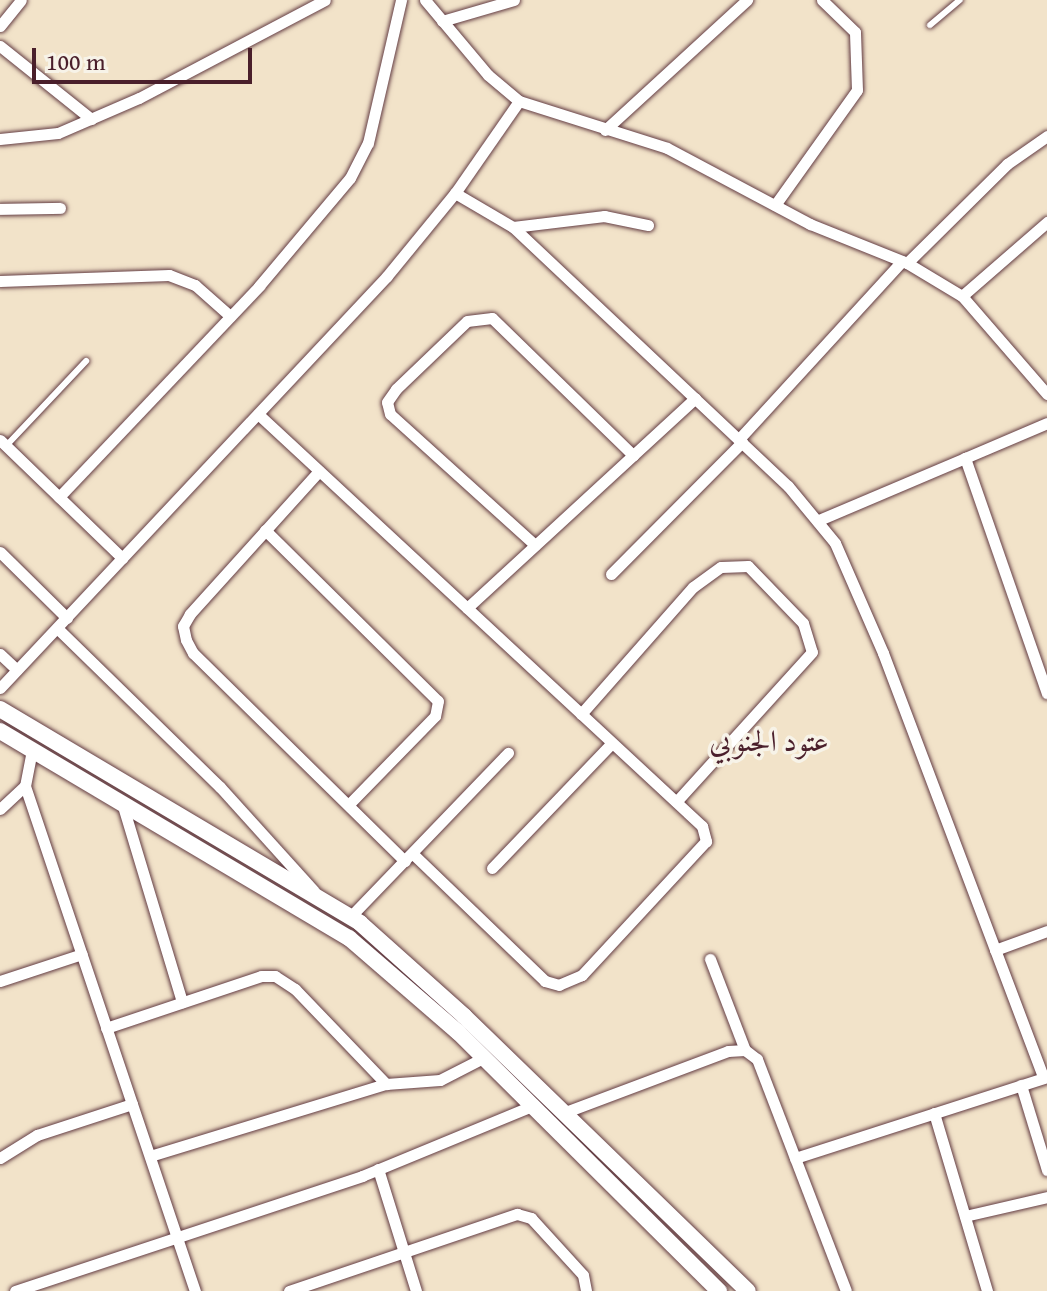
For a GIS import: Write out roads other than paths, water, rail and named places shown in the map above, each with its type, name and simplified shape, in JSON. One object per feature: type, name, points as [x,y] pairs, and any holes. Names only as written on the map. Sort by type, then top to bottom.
[{"type":"street","points":[[0,26],[21,0]]},
{"type":"street","points":[[0,139],[58,133],[91,119],[325,0]]},
{"type":"street","points":[[59,497],[230,316],[350,178],[368,143],[401,0]]},
{"type":"street","points":[[425,0],[488,75],[519,101],[667,148],[775,205],[904,262],[962,296],[1047,394]]},
{"type":"street","points":[[442,21],[514,0]]},
{"type":"street","points":[[605,130],[747,0]]},
{"type":"street","points":[[775,205],[857,90],[855,32],[822,0]]},
{"type":"street","points":[[0,46],[91,119]]},
{"type":"street","points":[[0,688],[387,276],[455,193],[519,101]]},
{"type":"street","points":[[611,574],[740,441],[904,262],[1007,164],[1047,136]]},
{"type":"street","points":[[455,193],[513,227],[740,441],[819,520],[853,578],[1045,1077],[795,1158]]},
{"type":"street","points":[[0,209],[60,208]]},
{"type":"street","points":[[513,227],[604,216],[648,225]]},
{"type":"street","points":[[962,296],[1047,222]]},
{"type":"street","points":[[0,281],[169,275],[195,285],[230,316]]},
{"type":"street","points":[[535,545],[390,414],[387,402],[396,389],[467,321],[492,318],[633,455]]},
{"type":"street","points":[[467,608],[695,398]]},
{"type":"street","points":[[258,414],[702,826],[706,841],[582,975],[559,985],[545,981],[348,805],[193,653],[186,640],[183,626],[190,614],[319,471]]},
{"type":"street","points":[[819,520],[1047,423]]},
{"type":"street","points":[[3,443],[122,558]]},
{"type":"street","points":[[965,458],[1047,693]]},
{"type":"street","points":[[265,530],[438,701],[435,716],[348,805]]},
{"type":"street","points":[[0,552],[67,618]]},
{"type":"street","points":[[581,714],[693,587],[721,567],[748,566],[803,623],[812,652],[808,662],[676,802]]},
{"type":"street","points":[[57,628],[220,787],[324,902]]},
{"type":"street","points":[[0,654],[17,670]]},
{"type":"street","points":[[0,709],[350,917],[464,1016],[748,1291]]},
{"type":"street","points":[[0,731],[349,938],[483,1058],[719,1291]]},
{"type":"street","points":[[492,868],[612,743]]},
{"type":"street","points":[[32,750],[25,786],[195,1291]]},
{"type":"street","points":[[350,917],[508,753]]},
{"type":"street","points":[[0,809],[25,786]]},
{"type":"street","points":[[121,803],[182,1002]]},
{"type":"street","points":[[995,950],[1047,931]]},
{"type":"street","points":[[0,981],[82,954]]},
{"type":"street","points":[[710,959],[745,1050],[757,1059],[846,1291]]},
{"type":"street","points":[[106,1028],[261,976],[275,976],[295,989],[386,1084]]},
{"type":"street","points":[[563,1113],[728,1051],[745,1050]]},
{"type":"street","points":[[150,1156],[386,1084],[440,1080],[483,1058]]},
{"type":"street","points":[[1021,1085],[1047,1170]]},
{"type":"street","points":[[0,1158],[37,1135],[132,1104]]},
{"type":"street","points":[[15,1291],[378,1169],[532,1106]]},
{"type":"street","points":[[934,1113],[987,1291]]},
{"type":"street","points":[[378,1169],[416,1291]]},
{"type":"street","points":[[965,1216],[1047,1197]]},
{"type":"street","points":[[289,1291],[517,1214],[531,1218],[583,1275],[586,1291]]},
{"type":"lane","points":[[930,25],[960,0]]},
{"type":"lane","points":[[3,443],[86,361]]},
{"type":"district","name":"عتود الجنوبي","points":[[769,740]]}]
